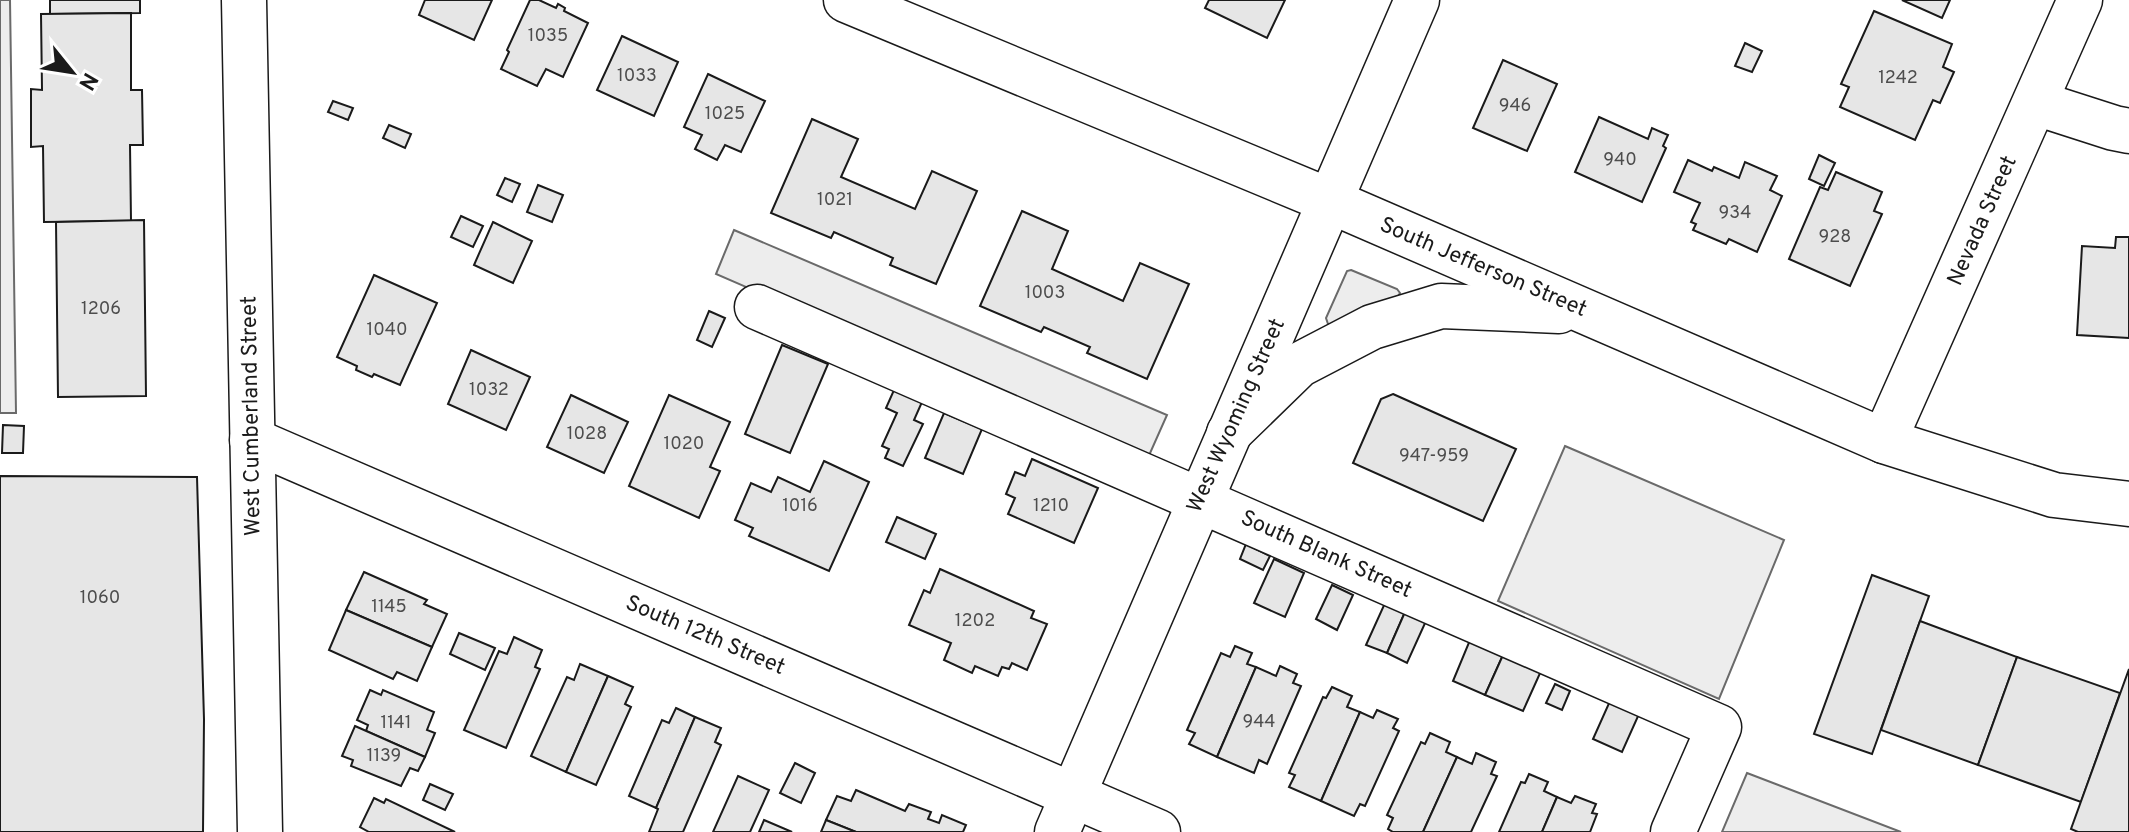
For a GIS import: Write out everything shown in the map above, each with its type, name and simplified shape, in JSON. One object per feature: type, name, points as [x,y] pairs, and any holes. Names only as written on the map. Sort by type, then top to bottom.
[{"type":"street","name":"West Cumberland Street","points":[[244,0],[260,832]]},
{"type":"street","name":"South Jefferson Street","points":[[846,0],[1330,201],[1884,441],[2054,495],[2129,504]]},
{"type":"street","name":"West Wyoming Street","points":[[1065,814],[1417,0]]},
{"type":"street","name":"Nevada Street","points":[[1884,441],[2080,0]]},
{"type":"street","points":[[2036,103],[2129,131]]},
{"type":"street","points":[[1229,433],[1299,365],[1372,327],[1441,306],[1586,312]]},
{"type":"street","name":"South Blank Street","points":[[757,307],[1719,727],[1673,832]]},
{"type":"street","name":"South 12th Street","points":[[252,440],[1065,814],[1158,832]]},
{"type":"shaded area","points":[[0,0],[10,0],[16,413],[0,413]]},
{"type":"shaded area","points":[[734,230],[1167,415],[1147,460],[716,274]]},
{"type":"shaded area","points":[[1351,270],[1400,293],[1397,298],[1333,325],[1328,324],[1326,318],[1347,271]]},
{"type":"shaded area","points":[[1565,446],[1784,540],[1719,699],[1498,601]]},
{"type":"shaded area","points":[[1747,773],[1901,832],[1722,832]]},
{"type":"building","points":[[50,0],[140,0],[140,13],[50,14]]},
{"type":"building","points":[[425,0],[492,0],[474,40],[419,15]]},
{"type":"building","points":[[530,0],[539,0],[556,8],[558,4],[565,8],[564,11],[588,23],[563,77],[546,69],[537,86],[501,69]]},
{"type":"building","points":[[1209,0],[1285,0],[1267,38],[1205,8]]},
{"type":"building","points":[[1902,0],[1950,0],[1942,18]]},
{"type":"building","points":[[1874,11],[1952,44],[1943,67],[1954,72],[1940,103],[1933,100],[1915,140],[1840,107],[1849,87],[1841,84]]},
{"type":"building","points":[[131,13],[131,90],[142,90],[143,145],[130,145],[131,221],[44,222],[43,146],[31,147],[31,89],[42,90],[41,14]]},
{"type":"building","points":[[622,36],[678,62],[654,116],[597,90]]},
{"type":"building","points":[[1745,43],[1762,51],[1752,72],[1735,66]]},
{"type":"building","points":[[1503,60],[1557,84],[1527,151],[1473,128]]},
{"type":"building","points":[[708,74],[765,101],[741,152],[725,145],[717,160],[695,149],[702,135],[684,127]]},
{"type":"building","points":[[333,101],[353,108],[348,120],[328,112]]},
{"type":"building","points":[[1599,117],[1648,139],[1652,128],[1668,135],[1663,146],[1666,148],[1642,202],[1575,172]]},
{"type":"building","points":[[812,119],[858,139],[841,177],[915,209],[932,171],[977,191],[936,284],[890,265],[893,258],[834,232],[831,238],[771,213]]},
{"type":"building","points":[[389,125],[411,134],[405,148],[383,138]]},
{"type":"building","points":[[1819,155],[1835,163],[1824,186],[1809,179]]},
{"type":"building","points":[[1688,160],[1739,178],[1745,162],[1777,176],[1770,190],[1782,196],[1757,252],[1729,239],[1726,244],[1693,230],[1696,224],[1691,222],[1700,203],[1674,192]]},
{"type":"building","points":[[1836,172],[1882,192],[1874,211],[1882,214],[1850,286],[1789,259],[1820,187],[1828,190]]},
{"type":"building","points":[[505,178],[520,184],[512,202],[497,195]]},
{"type":"building","points":[[538,185],[563,195],[552,222],[527,212]]},
{"type":"building","points":[[1022,211],[1068,231],[1052,269],[1123,301],[1140,263],[1189,284],[1147,379],[1087,353],[1090,347],[1044,327],[1041,332],[980,306]]},
{"type":"building","points":[[461,216],[483,226],[473,247],[451,237]]},
{"type":"building","points":[[144,220],[146,396],[58,397],[56,222]]},
{"type":"building","points":[[493,222],[532,241],[513,283],[474,265]]},
{"type":"building","points":[[2116,237],[2129,237],[2129,338],[2077,335],[2082,246],[2115,248]]},
{"type":"building","points":[[374,275],[437,303],[400,385],[356,370],[357,366],[337,357]]},
{"type":"building","points":[[709,311],[725,318],[712,347],[697,340]]},
{"type":"building","points":[[782,345],[828,364],[790,453],[745,434]]},
{"type":"building","points":[[471,350],[530,377],[506,430],[448,404]]},
{"type":"building","points":[[894,390],[922,402],[914,420],[923,424],[903,466],[885,458],[889,449],[882,446],[897,413],[886,408]]},
{"type":"building","points":[[1393,394],[1516,449],[1483,521],[1353,463],[1381,399]]},
{"type":"building","points":[[571,395],[628,422],[604,473],[547,447]]},
{"type":"building","points":[[669,395],[730,422],[710,467],[720,471],[699,518],[629,486]]},
{"type":"building","points":[[944,413],[982,429],[963,474],[925,458]]},
{"type":"building","points":[[3,425],[24,426],[23,453],[2,453]]},
{"type":"building","points":[[1032,459],[1098,488],[1074,543],[1008,514],[1015,498],[1006,494],[1015,472],[1025,476]]},
{"type":"building","points":[[824,461],[869,482],[829,571],[749,536],[753,528],[735,520],[751,483],[771,492],[778,477],[810,492]]},
{"type":"building","points":[[0,476],[197,477],[204,719],[203,832],[0,832]]},
{"type":"building","points":[[897,517],[936,534],[925,559],[886,542]]},
{"type":"building","points":[[1246,544],[1270,556],[1263,570],[1240,559]]},
{"type":"building","points":[[1274,559],[1304,573],[1285,617],[1254,603]]},
{"type":"building","points":[[940,569],[1034,611],[1031,618],[1047,624],[1027,670],[1012,663],[1009,669],[1002,667],[998,676],[975,666],[972,673],[944,660],[951,643],[909,625],[924,590],[930,593]]},
{"type":"building","points":[[364,572],[427,600],[424,604],[447,614],[432,647],[346,610]]},
{"type":"building","points":[[1872,575],[1929,596],[1872,754],[1814,734]]},
{"type":"building","points":[[1332,585],[1353,595],[1337,630],[1316,619]]},
{"type":"building","points":[[1385,603],[1405,612],[1387,653],[1366,645]]},
{"type":"building","points":[[346,610],[432,647],[417,681],[397,672],[393,679],[329,650]]},
{"type":"building","points":[[1405,612],[1426,621],[1407,663],[1387,653]]},
{"type":"building","points":[[1920,621],[2017,657],[1978,765],[1881,730]]},
{"type":"building","points":[[459,633],[495,648],[485,670],[450,654]]},
{"type":"building","points":[[514,637],[542,650],[535,667],[540,669],[506,748],[464,730],[499,651],[507,654]]},
{"type":"building","points":[[1470,640],[1503,655],[1485,695],[1453,681]]},
{"type":"building","points":[[1235,646],[1252,653],[1247,664],[1256,667],[1217,757],[1189,744],[1195,733],[1187,730],[1221,653],[1230,657]]},
{"type":"building","points":[[1503,655],[1541,671],[1523,711],[1485,695]]},
{"type":"building","points":[[2017,657],[2120,693],[2081,802],[1978,765]]},
{"type":"building","points":[[580,664],[608,676],[566,772],[531,756],[567,677],[574,680]]},
{"type":"building","points":[[1280,666],[1297,674],[1293,683],[1301,686],[1267,764],[1259,760],[1254,773],[1217,757],[1256,667],[1276,676]]},
{"type":"building","points":[[2129,669],[2129,832],[2078,832],[2071,829]]},
{"type":"building","points":[[608,676],[633,687],[625,704],[631,707],[596,785],[566,772]]},
{"type":"building","points":[[1555,684],[1570,691],[1562,710],[1546,703]]},
{"type":"building","points":[[1332,687],[1352,696],[1347,707],[1360,712],[1321,801],[1289,787],[1295,775],[1289,773],[1323,697],[1326,698]]},
{"type":"building","points":[[370,690],[381,695],[383,690],[434,712],[427,730],[435,733],[425,757],[366,731],[368,725],[357,720]]},
{"type":"building","points":[[1610,701],[1639,714],[1622,752],[1593,739]]},
{"type":"building","points":[[676,708],[695,717],[656,808],[629,796],[662,720],[669,723]]},
{"type":"building","points":[[1377,710],[1398,719],[1393,728],[1399,731],[1365,806],[1360,804],[1354,816],[1321,801],[1360,712],[1373,718]]},
{"type":"building","points":[[695,717],[721,728],[715,742],[721,745],[683,832],[649,832],[656,808]]},
{"type":"building","points":[[355,726],[425,757],[418,771],[410,768],[401,786],[351,766],[353,760],[342,756]]},
{"type":"building","points":[[1430,733],[1450,742],[1446,752],[1457,757],[1423,832],[1393,832],[1388,829],[1393,818],[1387,815],[1421,742],[1425,744]]},
{"type":"building","points":[[1476,753],[1496,762],[1491,774],[1497,776],[1471,832],[1423,832],[1457,757],[1472,764]]},
{"type":"building","points":[[795,763],[815,773],[801,803],[780,793]]},
{"type":"building","points":[[1529,774],[1548,782],[1544,791],[1557,797],[1542,832],[1499,832],[1521,782],[1525,783]]},
{"type":"building","points":[[738,776],[769,790],[750,832],[713,832]]},
{"type":"building","points":[[430,784],[453,794],[445,810],[423,800]]},
{"type":"building","points":[[856,790],[905,811],[909,804],[931,812],[928,819],[939,823],[942,815],[966,825],[963,832],[856,832],[826,820],[837,796],[851,801]]},
{"type":"building","points":[[1575,796],[1596,804],[1592,813],[1597,814],[1590,832],[1542,832],[1557,797],[1571,803]]},
{"type":"building","points":[[374,798],[384,803],[386,799],[455,832],[369,832],[360,827]]},
{"type":"building","points":[[764,820],[792,832],[759,832]]},
{"type":"building","points":[[826,820],[856,832],[821,832]]}]
